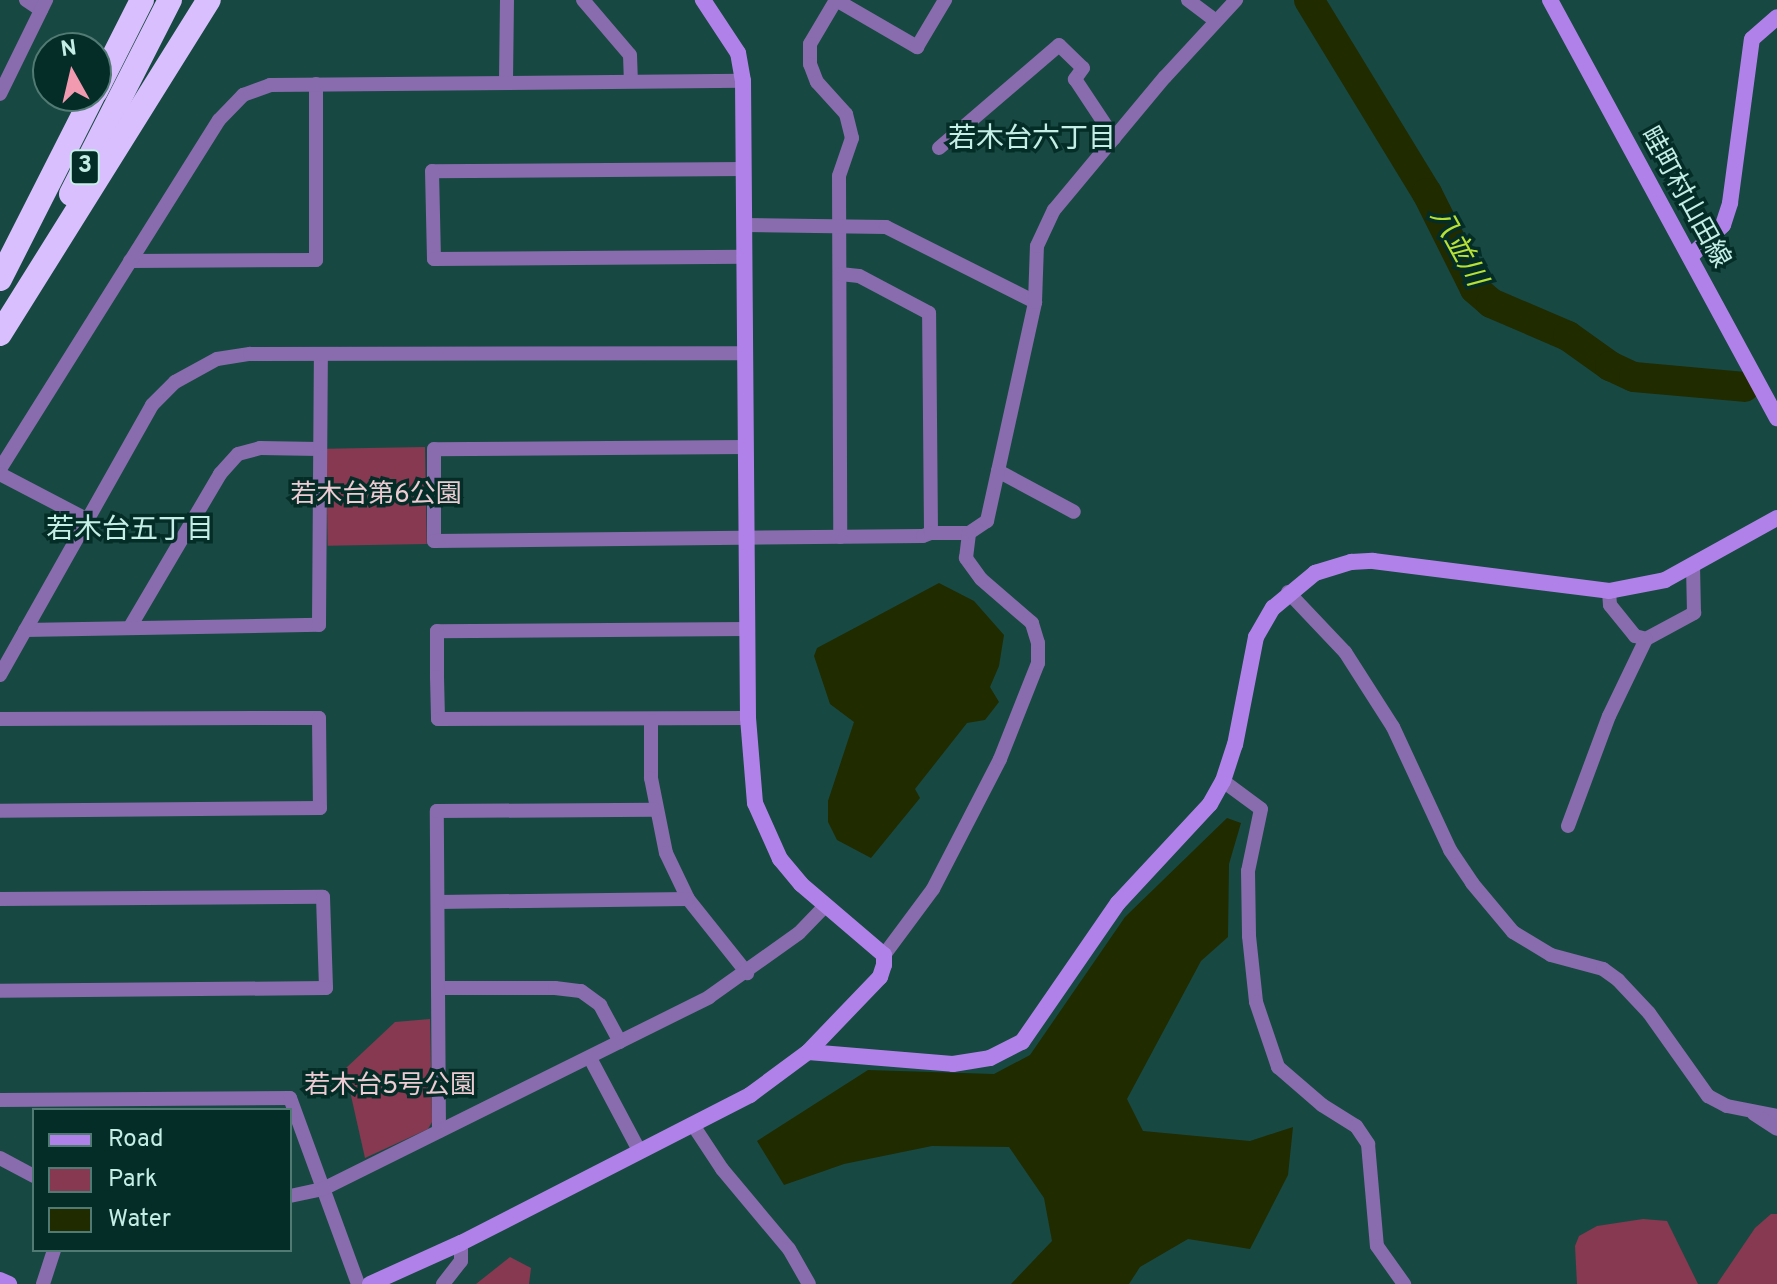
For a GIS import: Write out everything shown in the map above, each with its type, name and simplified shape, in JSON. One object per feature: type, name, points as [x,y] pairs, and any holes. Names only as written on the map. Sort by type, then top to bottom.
[{"type":"highway","points":[[112,33],[128,0]]},
{"type":"highway","points":[[112,59],[142,0]]},
{"type":"highway","name":"3","points":[[0,334],[170,0]]},
{"type":"highway","points":[[0,334],[209,0]]},
{"type":"highway","name":"3","points":[[0,279],[84,112]]},
{"type":"street","points":[[0,94],[43,5],[26,0]]},
{"type":"street","points":[[506,81],[507,0]]},
{"type":"street","points":[[583,0],[630,55],[631,80]]},
{"type":"street","points":[[703,0],[738,53],[743,81],[750,776],[763,828],[780,859],[825,906],[884,955]]},
{"type":"street","points":[[840,537],[839,176],[852,138],[846,114],[817,82],[810,64],[810,44],[836,0],[917,47],[945,0]]},
{"type":"street","points":[[1188,0],[1215,20]]},
{"type":"street","points":[[746,447],[434,449],[434,541],[969,533],[987,521],[1035,302],[1037,246],[1046,225],[1114,138],[1215,20],[1236,0]]},
{"type":"street","name":"畦町村山田線","points":[[1550,0],[1690,257],[1771,393],[1777,418]]},
{"type":"street","points":[[1690,257],[1723,225],[1730,203],[1752,39],[1777,17]]},
{"type":"street","points":[[939,148],[1059,45],[1083,68],[1075,79],[1114,138]]},
{"type":"street","points":[[86,519],[0,472],[219,120],[243,95],[270,85],[743,81]]},
{"type":"street","points":[[130,261],[316,260],[316,84]]},
{"type":"street","points":[[744,169],[432,171],[434,259],[745,257]]},
{"type":"street","points":[[744,225],[886,227],[1035,302]]},
{"type":"street","points":[[840,274],[859,276],[929,313],[931,533]]},
{"type":"street","points":[[0,675],[152,405],[175,382],[217,359],[250,354],[745,353]]},
{"type":"street","points":[[25,630],[319,625],[321,354]]},
{"type":"street","points":[[130,627],[220,474],[238,454],[260,448],[319,449]]},
{"type":"street","points":[[998,471],[1074,512]]},
{"type":"street","points":[[808,1052],[953,1064],[990,1058],[1022,1042],[1118,903],[1210,804],[1223,781],[1235,745],[1256,637],[1273,608],[1288,592],[1315,573],[1334,566],[1373,561],[1609,591],[1665,580],[1777,518]]},
{"type":"street","points":[[370,1284],[461,1243],[750,1095],[808,1052],[880,977],[884,955],[933,889],[1000,759],[1038,663],[1032,623],[981,579],[966,558],[969,533]]},
{"type":"street","points":[[1568,826],[1609,716],[1646,639],[1694,613],[1693,567]]},
{"type":"street","points":[[1609,591],[1610,605],[1635,636],[1646,639]]},
{"type":"street","points":[[1288,592],[1345,652],[1393,727],[1450,850],[1472,883],[1513,932],[1551,955],[1603,969],[1618,980],[1649,1013],[1708,1096],[1750,1112],[1777,1129]]},
{"type":"street","points":[[747,629],[437,631],[438,719],[651,721],[748,718]]},
{"type":"street","points":[[0,719],[319,718],[320,808],[0,811]]},
{"type":"street","points":[[651,721],[651,778],[666,853],[688,899],[747,973]]},
{"type":"street","points":[[1223,781],[1261,809],[1248,871],[1249,936],[1256,1002],[1278,1067],[1322,1105],[1356,1126],[1368,1144],[1377,1246],[1404,1284]]},
{"type":"street","points":[[439,1131],[437,811],[655,810]]},
{"type":"street","points":[[0,899],[323,897],[326,988],[0,991]]},
{"type":"street","points":[[438,902],[688,899]]},
{"type":"street","points":[[292,1196],[323,1189],[709,997],[747,973],[799,933],[825,906]]},
{"type":"street","points":[[438,988],[555,988],[581,991],[600,1005],[620,1042]]},
{"type":"street","points":[[590,1058],[640,1152]]},
{"type":"street","points":[[0,1100],[290,1098],[358,1284]]},
{"type":"street","points":[[1750,1112],[1777,1116]]},
{"type":"street","points":[[693,1125],[722,1169],[789,1249],[809,1284]]},
{"type":"street","points":[[0,1158],[32,1175]]},
{"type":"street","points":[[443,1284],[461,1261],[461,1243]]},
{"type":"street","points":[[43,1284],[53,1252]]},
{"type":"street","points":[[0,1280],[9,1284]]},
{"type":"green space","name":"若木台第6公園","points":[[425,447],[427,544],[328,546],[326,449]]},
{"type":"green space","name":"若木台5号公園","points":[[430,1019],[432,1122],[428,1129],[365,1158],[345,1069],[395,1022]]},
{"type":"green space","points":[[1771,1214],[1777,1214],[1777,1284],[1717,1284],[1755,1228]]},
{"type":"green space","points":[[1643,1219],[1667,1221],[1698,1284],[1577,1284],[1575,1246],[1579,1236],[1597,1226]]},
{"type":"green space","points":[[510,1257],[531,1268],[529,1284],[476,1284]]},
{"type":"water","points":[[939,583],[974,601],[1004,635],[999,666],[990,687],[999,702],[985,720],[967,723],[915,789],[920,798],[871,858],[837,840],[828,822],[828,801],[854,722],[830,704],[814,656],[817,648]]},
{"type":"water","points":[[1227,818],[1241,823],[1229,864],[1228,937],[1201,961],[1127,1099],[1143,1131],[1250,1141],[1293,1127],[1288,1175],[1250,1249],[1188,1239],[1140,1267],[1129,1284],[1011,1284],[1052,1241],[1044,1198],[1009,1147],[932,1146],[844,1164],[784,1185],[757,1141],[868,1070],[994,1074],[1030,1055],[1125,917]]},
{"type":"waterway","name":"八並川","points":[[1309,0],[1427,193],[1475,289],[1491,303],[1568,336],[1610,366],[1634,377],[1745,387]]},
{"type":"district","name":"若木台六丁目","points":[[1032,140]]},
{"type":"district","name":"若木台五丁目","points":[[130,531]]}]
